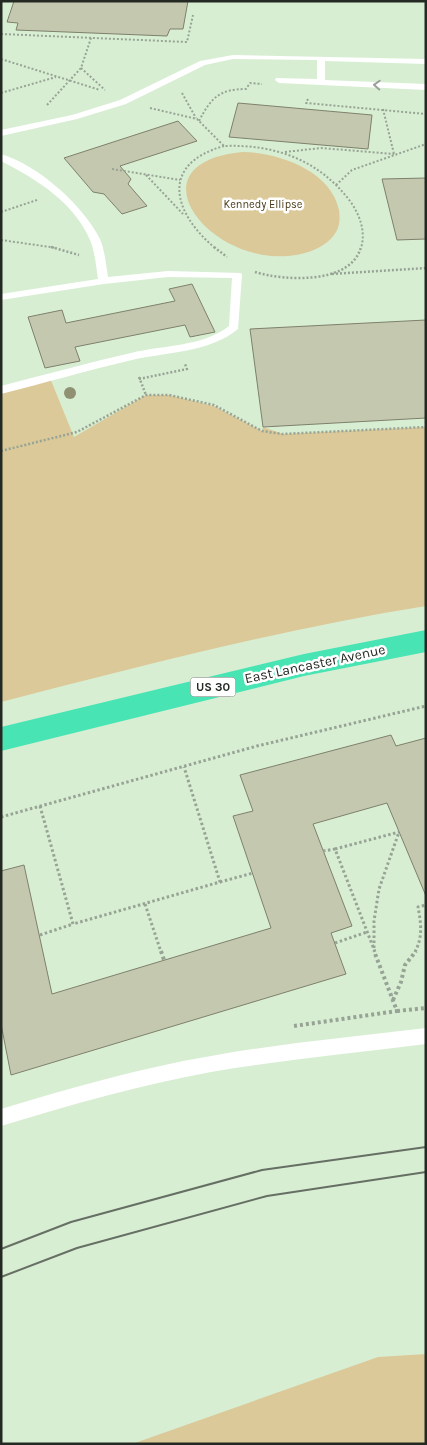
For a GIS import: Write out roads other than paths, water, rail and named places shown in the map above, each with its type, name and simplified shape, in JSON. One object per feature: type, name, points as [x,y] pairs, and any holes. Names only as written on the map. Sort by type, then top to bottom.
[{"type":"highway","name":"East Lancaster Avenue","points":[[1,740],[304,665],[426,641]]},
{"type":"lane","points":[[4,135],[123,102],[203,63],[233,58],[321,58],[426,62]]},
{"type":"lane","points":[[320,82],[321,58]]},
{"type":"lane","points":[[279,80],[426,87]]},
{"type":"lane","points":[[1,157],[29,171],[59,193],[82,216],[95,242],[104,282]]},
{"type":"lane","points":[[1,297],[168,274],[237,275],[234,326],[223,336],[206,342],[133,356],[1,390]]},
{"type":"lane","points":[[1,1118],[149,1076],[241,1058],[426,1036]]},
{"type":"tram line","points":[[1,1249],[71,1222],[262,1170],[426,1147]]},
{"type":"tram line","points":[[1,1277],[77,1248],[267,1196],[426,1172]]},
{"type":"park label","name":"Kennedy Ellipse","points":[[263,204]]}]
